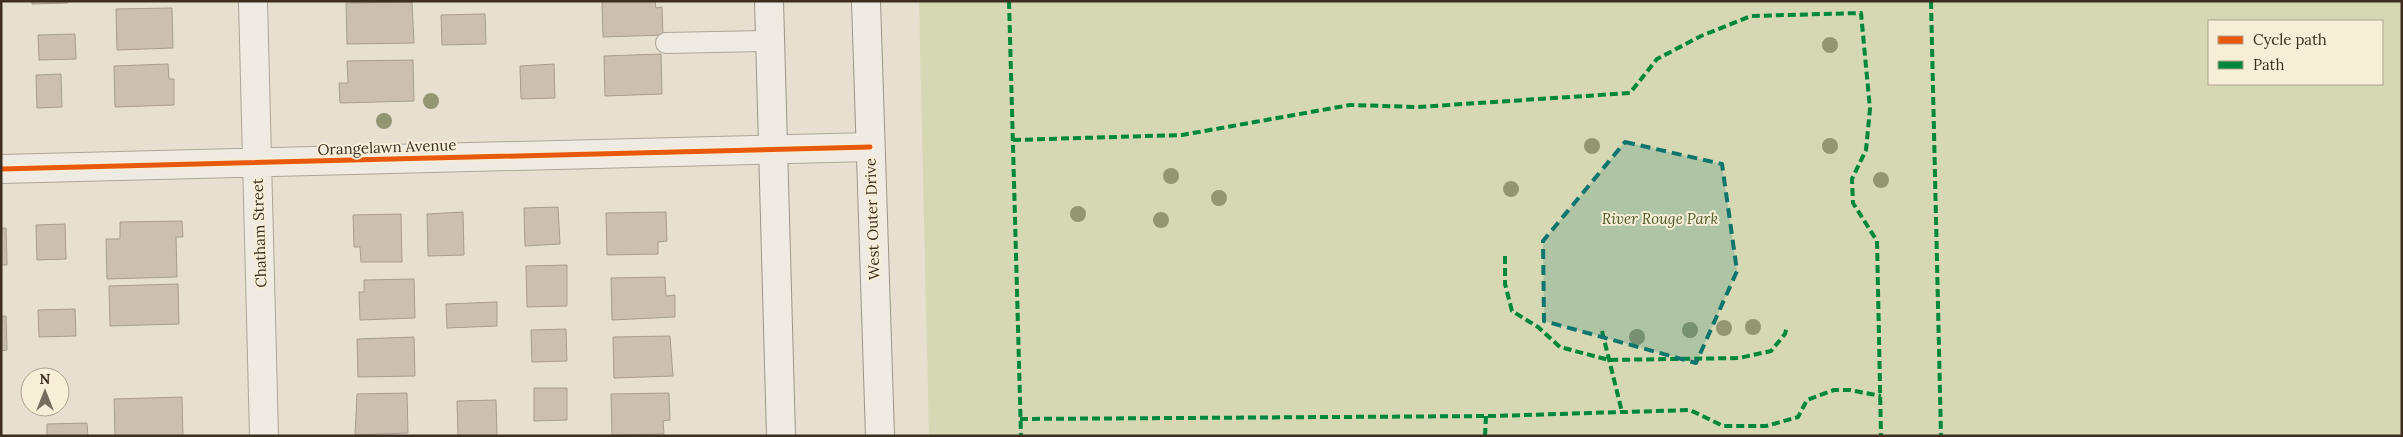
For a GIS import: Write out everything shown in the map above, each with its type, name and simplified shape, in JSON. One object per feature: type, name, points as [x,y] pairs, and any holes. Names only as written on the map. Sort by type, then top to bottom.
[{"type":"street","name":"Chatham Street","points":[[253,1],[264,436]]},
{"type":"street","points":[[769,1],[781,436]]},
{"type":"street","name":"West Outer Drive","points":[[866,1],[880,436]]},
{"type":"street","name":"Orangelawn Avenue","points":[[1,169],[870,147]]},
{"type":"lane","points":[[666,43],[770,41]]},
{"type":"highlighted area","points":[[1625,142],[1722,164],[1737,271],[1696,363],[1544,321],[1543,241]]},
{"type":"green space","name":"River Rouge Park","points":[[919,1],[2402,1],[2402,436],[929,436]]},
{"type":"building","points":[[32,1],[68,1],[68,3],[32,4]]},
{"type":"building","points":[[602,1],[655,1],[656,8],[662,7],[663,35],[603,37]]},
{"type":"building","points":[[412,2],[414,43],[347,44],[346,3]]},
{"type":"building","points":[[172,8],[173,48],[117,50],[116,9]]},
{"type":"building","points":[[485,14],[486,44],[442,45],[441,15]]},
{"type":"building","points":[[75,34],[76,59],[39,60],[38,35]]},
{"type":"building","points":[[661,54],[662,94],[605,96],[604,56]]},
{"type":"building","points":[[413,60],[414,101],[340,103],[339,83],[348,83],[347,61]]},
{"type":"building","points":[[168,64],[169,79],[174,79],[174,105],[115,107],[114,66]]},
{"type":"building","points":[[554,64],[555,98],[521,99],[520,66]]},
{"type":"building","points":[[61,74],[62,107],[37,108],[36,75]]},
{"type":"building","points":[[558,207],[560,244],[525,246],[524,208]]},
{"type":"building","points":[[463,212],[464,255],[428,256],[427,214]]},
{"type":"building","points":[[666,212],[667,241],[658,242],[658,254],[607,255],[606,213]]},
{"type":"building","points":[[401,214],[402,262],[361,262],[360,247],[354,247],[353,215]]},
{"type":"building","points":[[182,221],[183,237],[176,237],[177,277],[107,279],[106,239],[120,239],[120,222]]},
{"type":"building","points":[[65,224],[66,259],[37,260],[36,225]]},
{"type":"building","points":[[1,228],[6,228],[7,265],[1,265]]},
{"type":"building","points":[[567,265],[567,306],[527,307],[526,266]]},
{"type":"building","points":[[665,277],[666,296],[675,295],[675,317],[612,320],[611,278]]},
{"type":"building","points":[[414,279],[415,318],[360,320],[359,292],[364,292],[364,280]]},
{"type":"building","points":[[178,284],[179,324],[110,326],[109,286]]},
{"type":"building","points":[[497,302],[497,326],[447,328],[446,304]]},
{"type":"building","points":[[75,309],[76,336],[39,337],[38,310]]},
{"type":"building","points":[[1,316],[6,316],[7,350],[1,351]]},
{"type":"building","points":[[566,329],[567,361],[532,362],[531,330]]},
{"type":"building","points":[[670,336],[673,376],[614,378],[613,337]]},
{"type":"building","points":[[414,337],[415,376],[358,377],[357,339]]},
{"type":"building","points":[[534,388],[567,388],[567,420],[534,421]]},
{"type":"building","points":[[407,393],[408,433],[355,435],[357,394]]},
{"type":"building","points":[[669,393],[670,420],[663,421],[664,434],[612,435],[611,394]]},
{"type":"building","points":[[182,397],[183,436],[115,436],[114,399]]},
{"type":"building","points":[[496,400],[497,436],[458,436],[457,401]]},
{"type":"building","points":[[87,423],[88,436],[47,436],[47,424]]},
{"type":"marked path","points":[[1009,1],[1021,436]]},
{"type":"marked path","points":[[1931,1],[1941,436]]},
{"type":"marked path","points":[[1013,140],[1182,135],[1350,105],[1418,107],[1630,93],[1657,59],[1701,36],[1751,16],[1861,13],[1870,109],[1866,150],[1852,179],[1853,203],[1877,241],[1881,436]]},
{"type":"marked path","points":[[1505,256],[1505,284],[1512,311],[1538,327],[1560,347],[1609,360],[1739,358],[1771,351],[1785,334],[1787,326]]},
{"type":"marked path","points":[[1602,331],[1622,412]]},
{"type":"marked path","points":[[1020,419],[1492,416],[1690,410],[1723,426],[1766,426],[1798,417],[1807,400],[1834,390],[1850,390],[1881,396]]},
{"type":"marked path","points":[[1485,436],[1486,416]]},
{"type":"cycle path","points":[[1,169],[870,147]]}]
